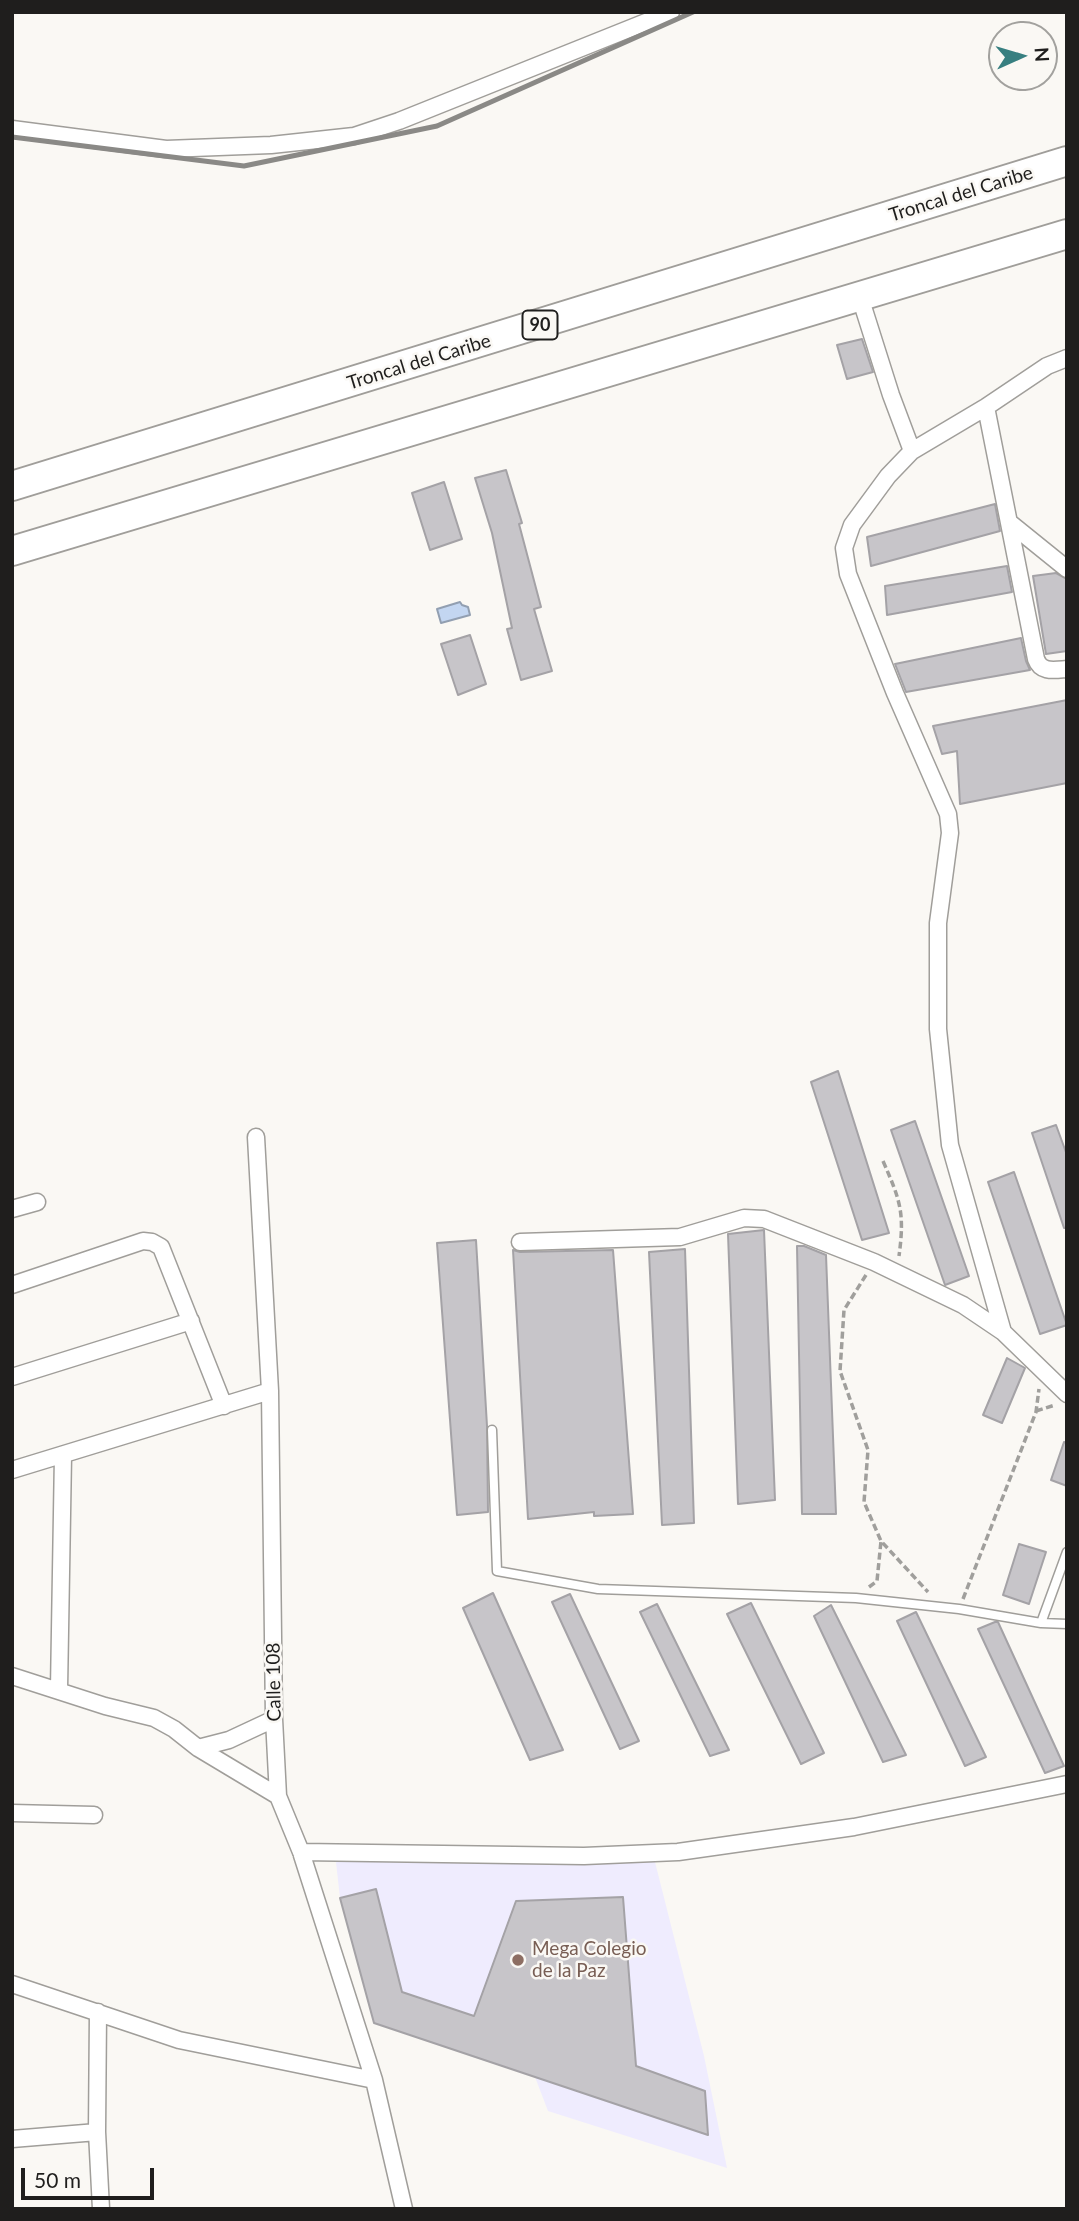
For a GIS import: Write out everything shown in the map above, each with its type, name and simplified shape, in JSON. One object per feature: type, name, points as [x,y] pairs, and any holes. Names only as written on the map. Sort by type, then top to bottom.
[{"type":"highway","name":"Troncal del Caribe","points":[[12,486],[1067,161]]},
{"type":"highway","points":[[12,551],[1067,234]]},
{"type":"street","points":[[12,129],[166,149],[271,145],[354,136],[400,121],[671,12]]},
{"type":"street","points":[[860,298],[912,451]]},
{"type":"street","points":[[1003,1332],[950,1145],[939,1042],[938,923],[950,823],[894,693],[848,574],[844,548],[852,526],[888,476],[912,451],[986,407],[1047,366],[1067,358]]},
{"type":"street","points":[[986,407],[1038,666],[1044,669],[1067,669]]},
{"type":"street","points":[[1010,523],[1067,569]]},
{"type":"street","name":"Calle 108","points":[[256,1137],[270,1391],[274,1719],[278,1796],[301,1852],[374,2080],[404,2209]]},
{"type":"street","points":[[12,1209],[37,1202]]},
{"type":"street","points":[[520,1242],[680,1237],[744,1218],[764,1219],[895,1271],[963,1306],[1003,1332],[1037,1366],[1063,1399]]},
{"type":"street","points":[[12,1285],[143,1241],[161,1247],[224,1406]]},
{"type":"street","points":[[12,1377],[191,1321]]},
{"type":"street","points":[[12,1470],[270,1391]]},
{"type":"street","points":[[59,1689],[63,1455]]},
{"type":"street","points":[[12,1676],[105,1706],[154,1718],[278,1796]]},
{"type":"street","points":[[198,1748],[229,1740],[274,1719]]},
{"type":"street","points":[[301,1852],[584,1856],[678,1852],[854,1827],[1067,1784]]},
{"type":"street","points":[[12,1813],[94,1815]]},
{"type":"street","points":[[12,1984],[179,2040],[374,2080]]},
{"type":"street","points":[[97,2012],[97,2132],[101,2209]]},
{"type":"street","points":[[12,2139],[97,2132]]},
{"type":"lane","points":[[492,1430],[497,1571],[598,1589],[856,1598],[959,1609],[1041,1623],[1067,1624]]},
{"type":"lane","points":[[1041,1623],[1067,1552]]},
{"type":"path","points":[[883,1161],[899,1198],[902,1219],[895,1271]]},
{"type":"path","points":[[874,1262],[844,1310],[840,1371],[868,1450],[864,1502],[881,1541],[942,1608]]},
{"type":"path","points":[[959,1609],[1036,1412],[1040,1393],[1037,1366]]},
{"type":"path","points":[[1036,1412],[1063,1399]]},
{"type":"path","points":[[856,1598],[877,1581],[881,1541]]},
{"type":"shaded area","name":"Mega Colegio de la Paz","points":[[336,1862],[655,1862],[704,2056],[727,2168],[548,2111],[535,2077],[374,2023],[340,1898]]},
{"type":"water","points":[[460,602],[468,607],[470,615],[441,623],[437,609]]},
{"type":"building","points":[[862,339],[873,372],[847,379],[837,345]]},
{"type":"building","points":[[506,470],[522,523],[519,524],[541,607],[534,609],[552,671],[521,680],[507,629],[512,628],[492,533],[475,478]]},
{"type":"building","points":[[444,482],[462,539],[430,550],[412,493]]},
{"type":"building","points":[[995,504],[1000,531],[871,566],[867,537]]},
{"type":"building","points":[[1007,566],[1012,592],[887,615],[885,586]]},
{"type":"building","points":[[1056,573],[1067,579],[1067,651],[1046,654],[1033,576]]},
{"type":"building","points":[[470,635],[486,684],[458,695],[441,644]]},
{"type":"building","points":[[1021,638],[1030,670],[906,692],[895,664]]},
{"type":"building","points":[[1067,700],[1067,783],[960,804],[957,751],[942,754],[933,726]]},
{"type":"building","points":[[838,1071],[889,1233],[862,1240],[811,1082]]},
{"type":"building","points":[[915,1121],[969,1276],[945,1285],[891,1130]]},
{"type":"building","points":[[1056,1125],[1067,1155],[1067,1228],[1064,1228],[1032,1133]]},
{"type":"building","points":[[1014,1172],[1067,1325],[1040,1334],[988,1182]]},
{"type":"building","points":[[764,1230],[775,1500],[738,1504],[728,1234]]},
{"type":"building","points":[[476,1240],[487,1426],[488,1512],[457,1515],[437,1243]]},
{"type":"building","points":[[797,1246],[826,1255],[836,1514],[802,1514]]},
{"type":"building","points":[[685,1249],[694,1523],[662,1525],[649,1252]]},
{"type":"building","points":[[513,1250],[613,1250],[633,1514],[594,1516],[594,1512],[528,1519]]},
{"type":"building","points":[[1007,1358],[1025,1368],[1002,1423],[983,1415]]},
{"type":"building","points":[[1064,1442],[1067,1443],[1067,1486],[1051,1480]]},
{"type":"building","points":[[1019,1544],[1046,1552],[1029,1604],[1003,1595]]},
{"type":"building","points":[[493,1593],[563,1750],[530,1760],[463,1608]]},
{"type":"building","points":[[570,1594],[639,1741],[620,1749],[552,1602]]},
{"type":"building","points":[[751,1603],[824,1753],[801,1764],[727,1614]]},
{"type":"building","points":[[657,1604],[729,1750],[710,1756],[640,1612]]},
{"type":"building","points":[[831,1605],[906,1755],[883,1762],[814,1616]]},
{"type":"building","points":[[916,1612],[986,1757],[965,1766],[897,1621]]},
{"type":"building","points":[[998,1622],[1064,1766],[1045,1773],[978,1629]]},
{"type":"building","points":[[376,1889],[402,1992],[474,2016],[516,1901],[623,1897],[636,2066],[705,2091],[708,2135],[374,2023],[340,1898]]},
{"type":"railway","points":[[12,137],[244,166],[437,126],[693,12]]},
{"type":"place","name":"Mega Colegio de la Paz","points":[[518,1960]]}]
